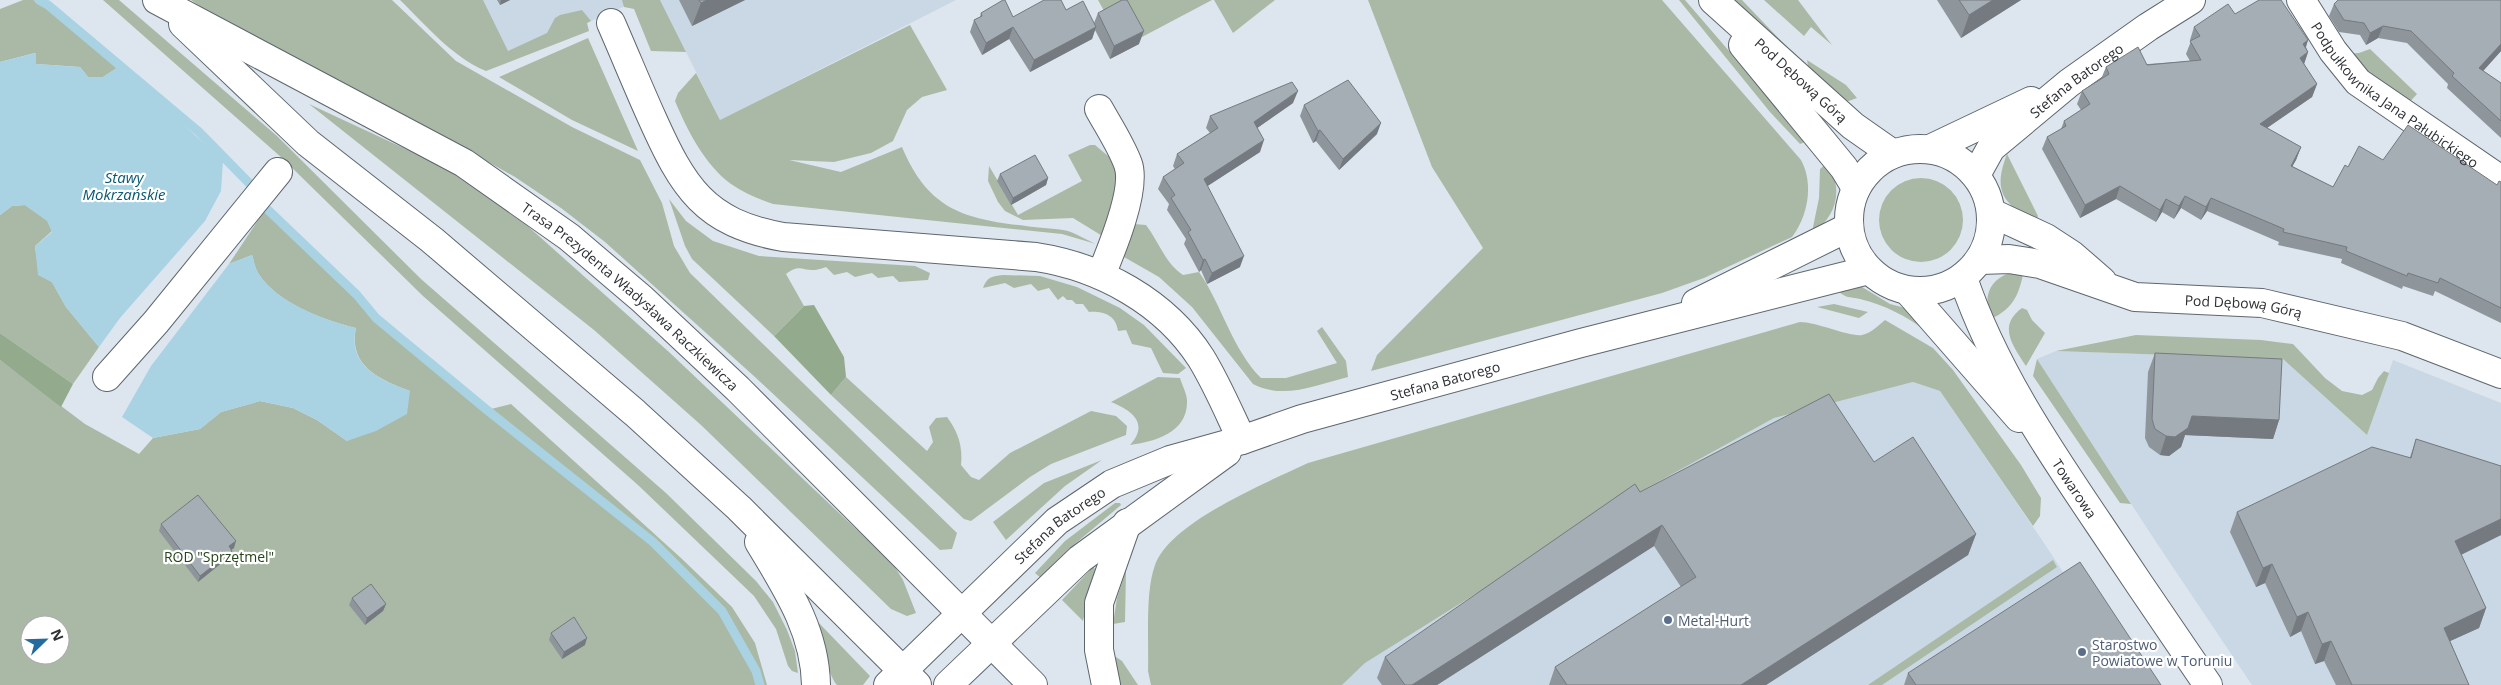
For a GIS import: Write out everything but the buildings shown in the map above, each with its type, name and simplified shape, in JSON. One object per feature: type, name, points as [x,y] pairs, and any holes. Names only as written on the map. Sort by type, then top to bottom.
[{"type":"street","name":"Trasa Prezydenta Władysława Raczkiewicza","points":[[902,680],[739,508],[636,413],[432,240],[308,143],[157,0],[464,163],[570,237],[642,299],[738,389],[1033,685]]},
{"type":"street","name":"Stefana Batorego","points":[[1976,175],[1991,148],[2068,83],[2148,27],[2191,0]]},
{"type":"street","name":"Podpułkownika Jana Pałubickiego","points":[[2301,0],[2333,52],[2358,82],[2501,180]]},
{"type":"street","points":[[1713,1],[1750,55],[1844,168],[1856,188]]},
{"type":"street","name":"Pod Dębową Górą","points":[[1713,1],[1853,126],[1893,154]]},
{"type":"street","points":[[612,23],[678,173],[698,198],[732,222],[751,230],[783,237],[1045,258],[1101,275],[1139,296],[1178,330],[1201,358],[1242,440]]},
{"type":"street","points":[[1930,150],[2068,83]]},
{"type":"street","points":[[1099,109],[1129,166],[1127,200],[1110,254],[1101,275]]},
{"type":"street","points":[[1906,150],[1930,150],[1944,152],[1961,162],[1976,175],[1988,196],[1992,213],[1990,237],[1972,269],[1938,290],[1908,291],[1891,286],[1869,270],[1855,248],[1849,227],[1851,204],[1856,188],[1870,170],[1893,154],[1906,150]]},
{"type":"street","points":[[107,378],[156,322],[278,172]]},
{"type":"street","points":[[1992,213],[2046,238],[2072,255],[2112,290]]},
{"type":"street","name":"Stefana Batorego","points":[[1651,325],[1849,227]]},
{"type":"street","name":"Pod Dębową Górą","points":[[1972,269],[2009,259],[2040,264],[2135,298],[2262,303],[2402,336],[2501,374]]},
{"type":"street","name":"Towarowa","points":[[1972,269],[1973,308],[1986,336],[2046,446],[2208,685]]},
{"type":"street","name":"Stefana Batorego","points":[[902,680],[932,642],[1057,521],[1104,488],[1170,460],[1242,440],[1309,416],[1651,325],[1869,270]]},
{"type":"street","points":[[1908,291],[1997,394],[2046,446]]},
{"type":"street","name":"Stefana Batorego","points":[[955,678],[1080,559],[1242,440]]},
{"type":"street","name":"Trasa Prezydenta Władysława Raczkiewicza","points":[[739,508],[785,586],[805,625],[813,652],[816,685]]},
{"type":"street","points":[[1106,685],[1099,650],[1099,603],[1127,523]]},
{"type":"shaded area","points":[[402,0],[639,0],[485,68]]},
{"type":"shaded area","points":[[660,0],[956,0],[720,120]]},
{"type":"shaded area","points":[[2056,351],[2283,359],[2367,435],[2393,360],[2501,403],[2501,685],[2252,685],[2037,359]]},
{"type":"shaded area","points":[[1913,382],[1940,391],[2044,543],[2137,685],[1342,685],[1365,663],[1629,498],[1774,418]]},
{"type":"green space","points":[[23,0],[33,0],[48,5],[120,66],[103,77],[88,77],[80,67],[36,64],[35,53],[0,62],[0,9]]},
{"type":"green space","points":[[103,0],[119,0],[277,136],[421,279],[666,493],[756,581],[773,602],[795,651],[798,673],[792,671],[788,666],[776,629],[754,596],[638,485],[423,296],[282,158]]},
{"type":"green space","points":[[191,0],[392,0],[456,61],[572,127],[640,160],[662,203],[674,246],[690,273],[957,533],[952,549],[940,550],[755,377],[605,242],[561,208],[515,177],[476,155],[210,14]]},
{"type":"green space","points":[[400,0],[483,0],[508,51],[547,33],[555,18],[560,15],[582,10],[591,21],[587,23],[589,31],[486,71],[462,58],[451,49]]},
{"type":"green space","points":[[622,0],[660,0],[686,52],[651,51],[634,9],[624,7]]},
{"type":"green space","points":[[1098,0],[1212,0],[1142,37],[1136,24],[1108,18]]},
{"type":"green space","points":[[1214,0],[1275,0],[1233,33]]},
{"type":"green space","points":[[1368,0],[1662,0],[1801,160],[1805,169],[1808,189],[1805,210],[1798,229],[1792,237],[1704,278],[1662,293],[1371,371],[1377,355],[1483,248],[1432,167]]},
{"type":"green space","points":[[1679,0],[1685,0],[1748,73],[1811,140],[1800,144],[1770,112]]},
{"type":"green space","points":[[1732,0],[1742,0],[1788,48],[1782,49]]},
{"type":"green space","points":[[1764,0],[1798,0],[1832,45],[1811,27],[1804,36]]},
{"type":"green space","points":[[910,25],[947,90],[922,97],[907,110],[893,141],[871,153],[834,162],[789,160],[841,172],[902,147],[923,185],[950,207],[984,219],[1068,231],[1096,244],[1062,234],[773,204],[751,196],[731,184],[713,167],[691,135],[675,101],[678,93],[696,73],[720,120]]},
{"type":"green space","points":[[588,38],[638,151],[572,120],[499,77]]},
{"type":"green space","points":[[2370,49],[2417,94],[2407,105],[2344,54],[2359,53]]},
{"type":"green space","points":[[1807,60],[1846,85],[1857,98],[1846,102],[1808,66]]},
{"type":"green space","points":[[309,104],[453,171],[522,221],[669,352],[893,564],[903,580],[916,613],[907,616],[891,609],[701,425],[594,330]]},
{"type":"green space","points":[[1090,145],[1095,145],[1114,161],[1120,175],[1104,237],[1073,218],[1023,220],[1005,211],[998,202],[988,181],[989,166],[1018,215],[1082,181],[1068,155]]},
{"type":"green space","points":[[2007,154],[2038,216],[2036,223],[2016,209],[2004,196],[2001,188],[2001,178]]},
{"type":"green space","points":[[1827,163],[1835,182],[1835,201],[1827,219],[1812,232],[1819,198],[1820,169]]},
{"type":"green space","points":[[1921,178],[1937,181],[1951,190],[1960,204],[1963,220],[1960,236],[1951,250],[1937,259],[1921,262],[1905,259],[1891,250],[1882,236],[1879,220],[1882,204],[1891,190],[1905,181]]},
{"type":"green space","points":[[669,199],[686,221],[713,241],[759,256],[915,266],[930,273],[928,280],[899,282],[893,276],[878,278],[872,273],[855,277],[847,272],[834,275],[826,267],[814,270],[794,269],[786,274],[804,306],[774,336],[692,259],[685,246]]},
{"type":"green space","points":[[25,205],[48,221],[52,231],[35,246],[39,275],[52,282],[66,307],[99,347],[73,384],[0,333],[0,215],[12,206]]},
{"type":"green space","name":"ROD \"Sprzętmel\"","points":[[266,208],[357,295],[376,318],[487,410],[511,404],[681,558],[732,607],[755,643],[767,685],[0,685],[0,360],[85,424],[139,454],[153,438],[200,429],[221,412],[260,401],[293,408],[317,420],[347,441],[410,391],[378,376],[362,362],[357,352],[355,341],[356,328],[302,309],[266,284],[255,267],[252,255],[229,264]]},
{"type":"green space","points":[[1134,224],[1146,225],[1171,265],[1183,275],[1199,272],[1242,354],[1261,378],[1286,378],[1337,363],[1317,331],[1322,327],[1346,361],[1348,377],[1312,387],[1288,391],[1265,389],[1253,384],[1192,307],[1159,277],[1124,257],[1122,250]]},
{"type":"green space","points":[[2010,273],[2023,275],[2019,290],[2013,302],[2004,311],[1991,319],[1988,304],[1989,291],[1997,280]]},
{"type":"green space","points":[[1003,275],[1040,276],[1077,287],[1120,308],[1144,325],[1186,368],[1178,374],[1163,373],[1151,348],[1132,344],[1126,330],[1118,331],[1115,321],[1108,315],[1099,312],[1089,312],[1083,304],[1076,304],[1063,296],[1058,300],[1049,288],[1038,291],[1031,284],[1014,288],[1005,283],[983,288],[986,281],[990,278]]},
{"type":"green space","points":[[1854,285],[1862,287],[1890,304],[1909,309],[1926,331],[1895,312],[1869,301],[1844,296],[1837,289]]},
{"type":"green space","points":[[1834,304],[1868,312],[1859,318],[1817,307]]},
{"type":"green space","points":[[814,305],[844,357],[846,377],[831,395],[774,336],[804,306]]},
{"type":"green space","points":[[2022,308],[2027,310],[2032,320],[2045,333],[2026,366],[2012,344],[2009,329],[2014,315]]},
{"type":"green space","points":[[1885,320],[1933,348],[1953,370],[2021,465],[2041,498],[2040,516],[2033,526],[1940,391],[1913,382],[1774,418],[1629,498],[1365,663],[1342,685],[1151,685],[1148,671],[1148,616],[1150,589],[1155,565],[1164,549],[1180,534],[1199,519],[1246,492],[1308,463],[1800,322],[1815,324],[1849,334],[1862,335],[1871,331]]},
{"type":"green space","points":[[0,333],[73,384],[61,407],[0,360]]},
{"type":"green space","points":[[2136,335],[2261,340],[2293,344],[2325,378],[2342,391],[2362,395],[2372,390],[2384,371],[2389,373],[2367,435],[2283,359],[2056,351]]},
{"type":"green space","points":[[2037,359],[2131,504],[2120,503],[2033,376]]},
{"type":"green space","points":[[846,377],[927,451],[933,442],[929,427],[936,418],[947,417],[959,440],[961,465],[971,477],[979,480],[1010,453],[1091,411],[1116,416],[1127,426],[1126,435],[1051,464],[1030,477],[971,521],[964,519],[831,395]]},
{"type":"green space","points":[[1158,377],[1180,378],[1187,398],[1186,412],[1182,421],[1168,434],[1130,445],[1136,437],[1138,430],[1136,418],[1125,409],[1111,402]]},
{"type":"green space","points":[[1102,460],[1065,486],[1006,540],[993,522],[1044,483]]},
{"type":"green space","points":[[1115,503],[1120,503],[1121,505],[1076,543],[1041,578],[1035,573],[1065,541]]},
{"type":"green space","points":[[2053,560],[2057,567],[1882,685],[1868,685]]},
{"type":"green space","points":[[1093,567],[1095,569],[1083,621],[1062,600]]},
{"type":"green space","points":[[1126,570],[1125,622],[1113,624],[1117,598]]},
{"type":"green space","points":[[817,621],[870,676],[863,685],[837,685],[833,680]]},
{"type":"green space","points":[[1116,657],[1122,661],[1138,685],[1119,685],[1114,658]]},
{"type":"water","name":"Stawy Mokrzańskie","points":[[36,53],[36,64],[80,67],[88,77],[103,77],[120,66],[223,161],[221,191],[205,221],[120,318],[99,347],[66,307],[52,282],[38,275],[35,246],[52,232],[47,221],[25,205],[12,206],[0,215],[0,62]]},
{"type":"water","points":[[252,255],[258,273],[266,284],[277,293],[302,309],[356,328],[356,352],[361,362],[377,376],[410,391],[407,414],[376,431],[347,441],[317,420],[293,408],[260,401],[221,412],[200,429],[153,438],[122,417],[151,366],[229,264]]},
{"type":"waterway","points":[[39,0],[48,5],[199,132],[250,184]]},
{"type":"waterway","points":[[266,208],[357,295],[376,318],[487,410],[653,542],[722,611],[756,671],[760,685]]},
{"type":"place","name":"Metal-Hurt","points":[[1668,620]]},
{"type":"place","name":"Starostwo Powiatowe w Toruniu","points":[[2082,652]]}]
